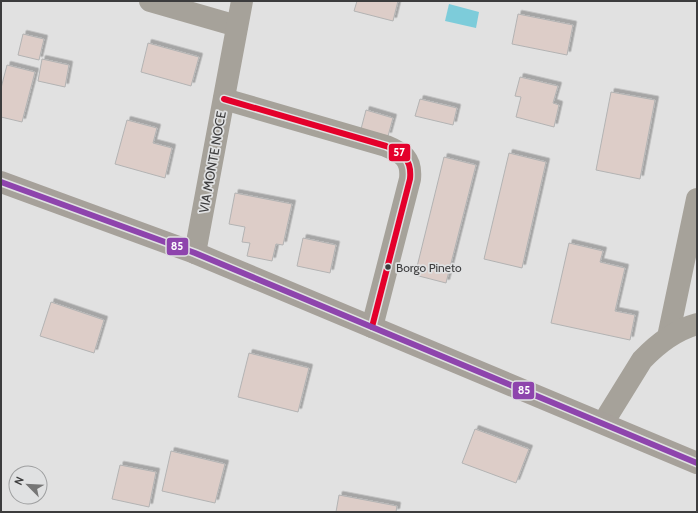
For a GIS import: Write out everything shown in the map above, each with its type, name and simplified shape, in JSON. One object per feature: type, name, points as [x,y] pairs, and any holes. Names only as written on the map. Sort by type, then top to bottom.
[{"type":"street","points":[[150,1],[237,26]]},
{"type":"street","name":"VIA MONTE NOCE","points":[[195,253],[242,1]]},
{"type":"street","points":[[224,99],[386,146],[401,153],[406,158],[409,165],[410,179],[372,327]]},
{"type":"street","points":[[1,182],[195,253],[697,463]]},
{"type":"street","points":[[668,337],[697,199]]},
{"type":"street","points":[[604,423],[642,360],[668,337],[685,328],[697,324]]},
{"type":"water","points":[[449,4],[479,12],[476,28],[445,21]]},
{"type":"building","points":[[357,1],[398,1],[393,21],[354,11]]},
{"type":"building","points":[[518,14],[573,25],[567,55],[512,44]]},
{"type":"building","points":[[23,34],[44,39],[39,60],[18,55]]},
{"type":"building","points":[[148,43],[199,57],[191,86],[141,72]]},
{"type":"building","points":[[42,59],[69,65],[65,87],[38,81]]},
{"type":"building","points":[[7,65],[35,72],[22,122],[1,117],[1,88]]},
{"type":"building","points":[[520,77],[558,86],[553,103],[559,105],[554,127],[516,117],[521,97],[515,96]]},
{"type":"building","points":[[611,92],[655,100],[640,179],[596,170]]},
{"type":"building","points":[[420,99],[457,108],[453,125],[415,116]]},
{"type":"building","points":[[366,110],[393,118],[388,136],[361,129]]},
{"type":"building","points":[[127,120],[157,128],[153,143],[172,148],[165,178],[115,164]]},
{"type":"building","points":[[509,153],[546,162],[522,268],[484,259]]},
{"type":"building","points":[[444,157],[476,165],[446,283],[415,275]]},
{"type":"building","points":[[235,193],[292,204],[283,245],[276,244],[272,261],[247,256],[250,243],[242,242],[245,227],[229,224]]},
{"type":"building","points":[[303,238],[336,245],[330,273],[297,266]]},
{"type":"building","points":[[569,243],[603,251],[600,262],[625,268],[615,311],[635,315],[630,340],[551,323]]},
{"type":"building","points":[[51,302],[104,320],[94,353],[40,336]]},
{"type":"building","points":[[249,353],[309,368],[298,412],[238,397]]},
{"type":"building","points":[[475,429],[529,449],[516,483],[462,463]]},
{"type":"building","points":[[171,451],[225,464],[215,503],[162,491]]},
{"type":"building","points":[[120,465],[156,472],[149,507],[112,499]]},
{"type":"building","points":[[339,495],[397,506],[396,512],[336,512]]},
{"type":"transit line","name":"57","points":[[224,99],[386,146],[402,154],[408,162],[410,179],[372,327]]},
{"type":"transit line","name":"85","points":[[1,182],[195,253],[697,463]]},
{"type":"place","name":"Borgo Pineto","points":[[388,267]]}]
